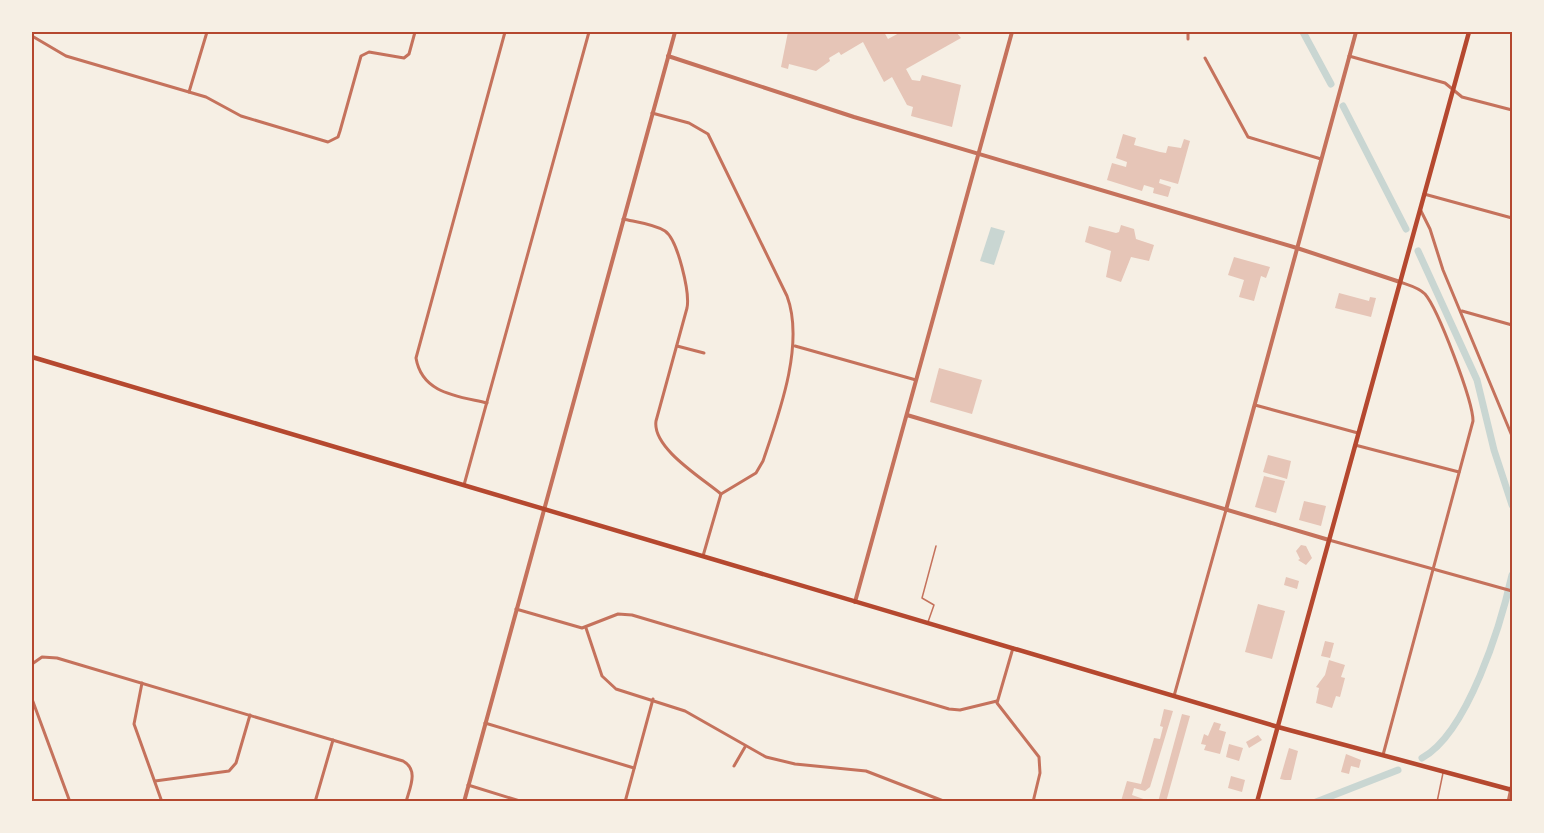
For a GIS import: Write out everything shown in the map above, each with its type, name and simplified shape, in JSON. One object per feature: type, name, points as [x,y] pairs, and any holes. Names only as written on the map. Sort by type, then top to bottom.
[{"type":"main road","points":[[1257,801],[1469,32]]},
{"type":"main road","points":[[32,357],[1278,727],[1512,790]]},
{"type":"street","points":[[189,92],[207,32]]},
{"type":"street","points":[[32,36],[66,56],[211,99],[248,118],[325,142],[334,140],[340,131],[361,56],[369,52],[404,58],[409,54],[415,32]]},
{"type":"street","points":[[487,403],[434,388],[423,378],[416,358],[505,32]]},
{"type":"street","points":[[464,485],[590,32]]},
{"type":"street","points":[[464,801],[675,32]]},
{"type":"street","points":[[855,602],[1012,32]]},
{"type":"street","points":[[1188,32],[1188,39]]},
{"type":"street","points":[[1174,696],[1356,32]]},
{"type":"street","points":[[668,56],[854,117],[1297,248],[1420,290],[1427,297],[1467,392],[1473,421],[1383,755]]},
{"type":"street","points":[[1349,56],[1445,82],[1462,97],[1512,110]]},
{"type":"street","points":[[1205,58],[1248,137],[1321,159]]},
{"type":"street","points":[[652,113],[696,126],[711,140],[787,296],[794,323],[795,346],[763,461],[756,472],[721,494],[703,556]]},
{"type":"street","points":[[1424,194],[1512,218]]},
{"type":"street","points":[[1420,210],[1430,228],[1440,260],[1512,436]]},
{"type":"street","points":[[624,219],[660,229],[672,238],[688,301],[656,422],[657,437],[665,447],[721,494]]},
{"type":"street","points":[[1462,311],[1512,325]]},
{"type":"street","points":[[677,346],[704,353]]},
{"type":"street","points":[[795,346],[916,380]]},
{"type":"street","points":[[1255,405],[1358,433]]},
{"type":"street","points":[[907,415],[1329,540],[1510,590]]},
{"type":"street","points":[[1355,445],[1459,472]]},
{"type":"street","points":[[516,609],[586,628],[618,614],[632,615],[948,709],[960,710],[997,701]]},
{"type":"street","points":[[586,628],[604,679],[616,688],[685,711],[745,747],[785,762],[876,774],[946,801]]},
{"type":"street","points":[[1013,648],[997,701],[999,707],[1039,757],[1041,768],[1033,801]]},
{"type":"street","points":[[32,664],[42,657],[52,657],[403,760],[412,768],[413,777],[406,801]]},
{"type":"street","points":[[142,683],[134,711],[134,724],[162,801]]},
{"type":"street","points":[[32,699],[70,801]]},
{"type":"street","points":[[625,801],[653,699]]},
{"type":"street","points":[[155,781],[229,771],[236,763],[250,715]]},
{"type":"street","points":[[485,723],[634,768]]},
{"type":"street","points":[[315,801],[333,740]]},
{"type":"street","points":[[734,766],[745,747]]},
{"type":"street","points":[[1508,801],[1512,783]]},
{"type":"street","points":[[468,785],[523,801]]},
{"type":"lane","points":[[928,623],[934,605],[922,598],[936,546]]},
{"type":"lane","points":[[1437,801],[1444,772]]},
{"type":"shaded area","points":[[991,227],[1005,231],[994,265],[980,261]]},
{"type":"building","points":[[788,32],[884,32],[888,39],[901,32],[956,32],[961,38],[906,69],[912,80],[920,81],[922,75],[961,85],[952,127],[911,116],[913,107],[907,105],[892,77],[884,82],[863,42],[841,55],[839,52],[829,58],[830,61],[816,71],[789,64],[788,69],[781,67]]},
{"type":"building","points":[[1123,134],[1136,138],[1134,145],[1166,153],[1168,146],[1181,148],[1184,139],[1190,141],[1178,184],[1160,179],[1159,183],[1171,187],[1168,197],[1153,193],[1154,188],[1144,185],[1142,191],[1107,180],[1112,163],[1126,167],[1127,162],[1116,158]]},
{"type":"building","points":[[1121,225],[1134,229],[1136,239],[1154,245],[1149,261],[1131,257],[1121,282],[1106,277],[1111,251],[1085,242],[1089,226],[1116,233],[1119,232]]},
{"type":"building","points":[[1234,257],[1270,267],[1266,278],[1261,276],[1254,301],[1239,297],[1244,280],[1228,275]]},
{"type":"building","points":[[1339,293],[1369,301],[1370,297],[1376,298],[1371,317],[1335,308]]},
{"type":"building","points":[[939,368],[982,380],[972,414],[930,402]]},
{"type":"building","points":[[1268,455],[1291,461],[1287,479],[1263,472]]},
{"type":"building","points":[[1264,476],[1285,481],[1276,513],[1255,507]]},
{"type":"building","points":[[1304,501],[1326,506],[1321,526],[1299,520]]},
{"type":"building","points":[[1301,545],[1306,546],[1312,558],[1306,565],[1298,560],[1300,559],[1296,551]]},
{"type":"building","points":[[1286,577],[1299,581],[1297,589],[1284,585]]},
{"type":"building","points":[[1258,604],[1285,611],[1272,659],[1245,652]]},
{"type":"building","points":[[1325,641],[1334,643],[1330,658],[1321,656]]},
{"type":"building","points":[[1329,660],[1345,665],[1341,677],[1345,678],[1340,697],[1336,696],[1332,708],[1316,703],[1319,688],[1316,687],[1325,675]]},
{"type":"building","points":[[1164,709],[1173,711],[1150,787],[1145,791],[1134,788],[1132,795],[1152,802],[1121,801],[1127,781],[1141,784],[1154,738],[1160,739]]},
{"type":"building","points":[[1182,714],[1190,716],[1166,802],[1158,802]]},
{"type":"building","points":[[1214,722],[1221,724],[1219,730],[1226,732],[1220,754],[1204,750],[1206,745],[1201,744],[1204,734],[1208,736]]},
{"type":"building","points":[[1258,735],[1262,740],[1249,748],[1246,742]]},
{"type":"building","points":[[1229,744],[1243,748],[1239,761],[1226,757]]},
{"type":"building","points":[[1289,748],[1298,751],[1291,780],[1280,779]]},
{"type":"building","points":[[1346,754],[1361,760],[1359,768],[1351,766],[1349,774],[1341,772]]},
{"type":"building","points":[[1231,776],[1245,780],[1242,792],[1228,788]]},
{"type":"waterway","points":[[1303,32],[1331,84]]},
{"type":"waterway","points":[[1343,106],[1406,229]]},
{"type":"waterway","points":[[1418,251],[1477,380],[1494,450],[1512,505]]},
{"type":"waterway","points":[[1422,758],[1439,745],[1454,726],[1468,702],[1491,648],[1512,575]]},
{"type":"waterway","points":[[1316,802],[1398,770]]}]
